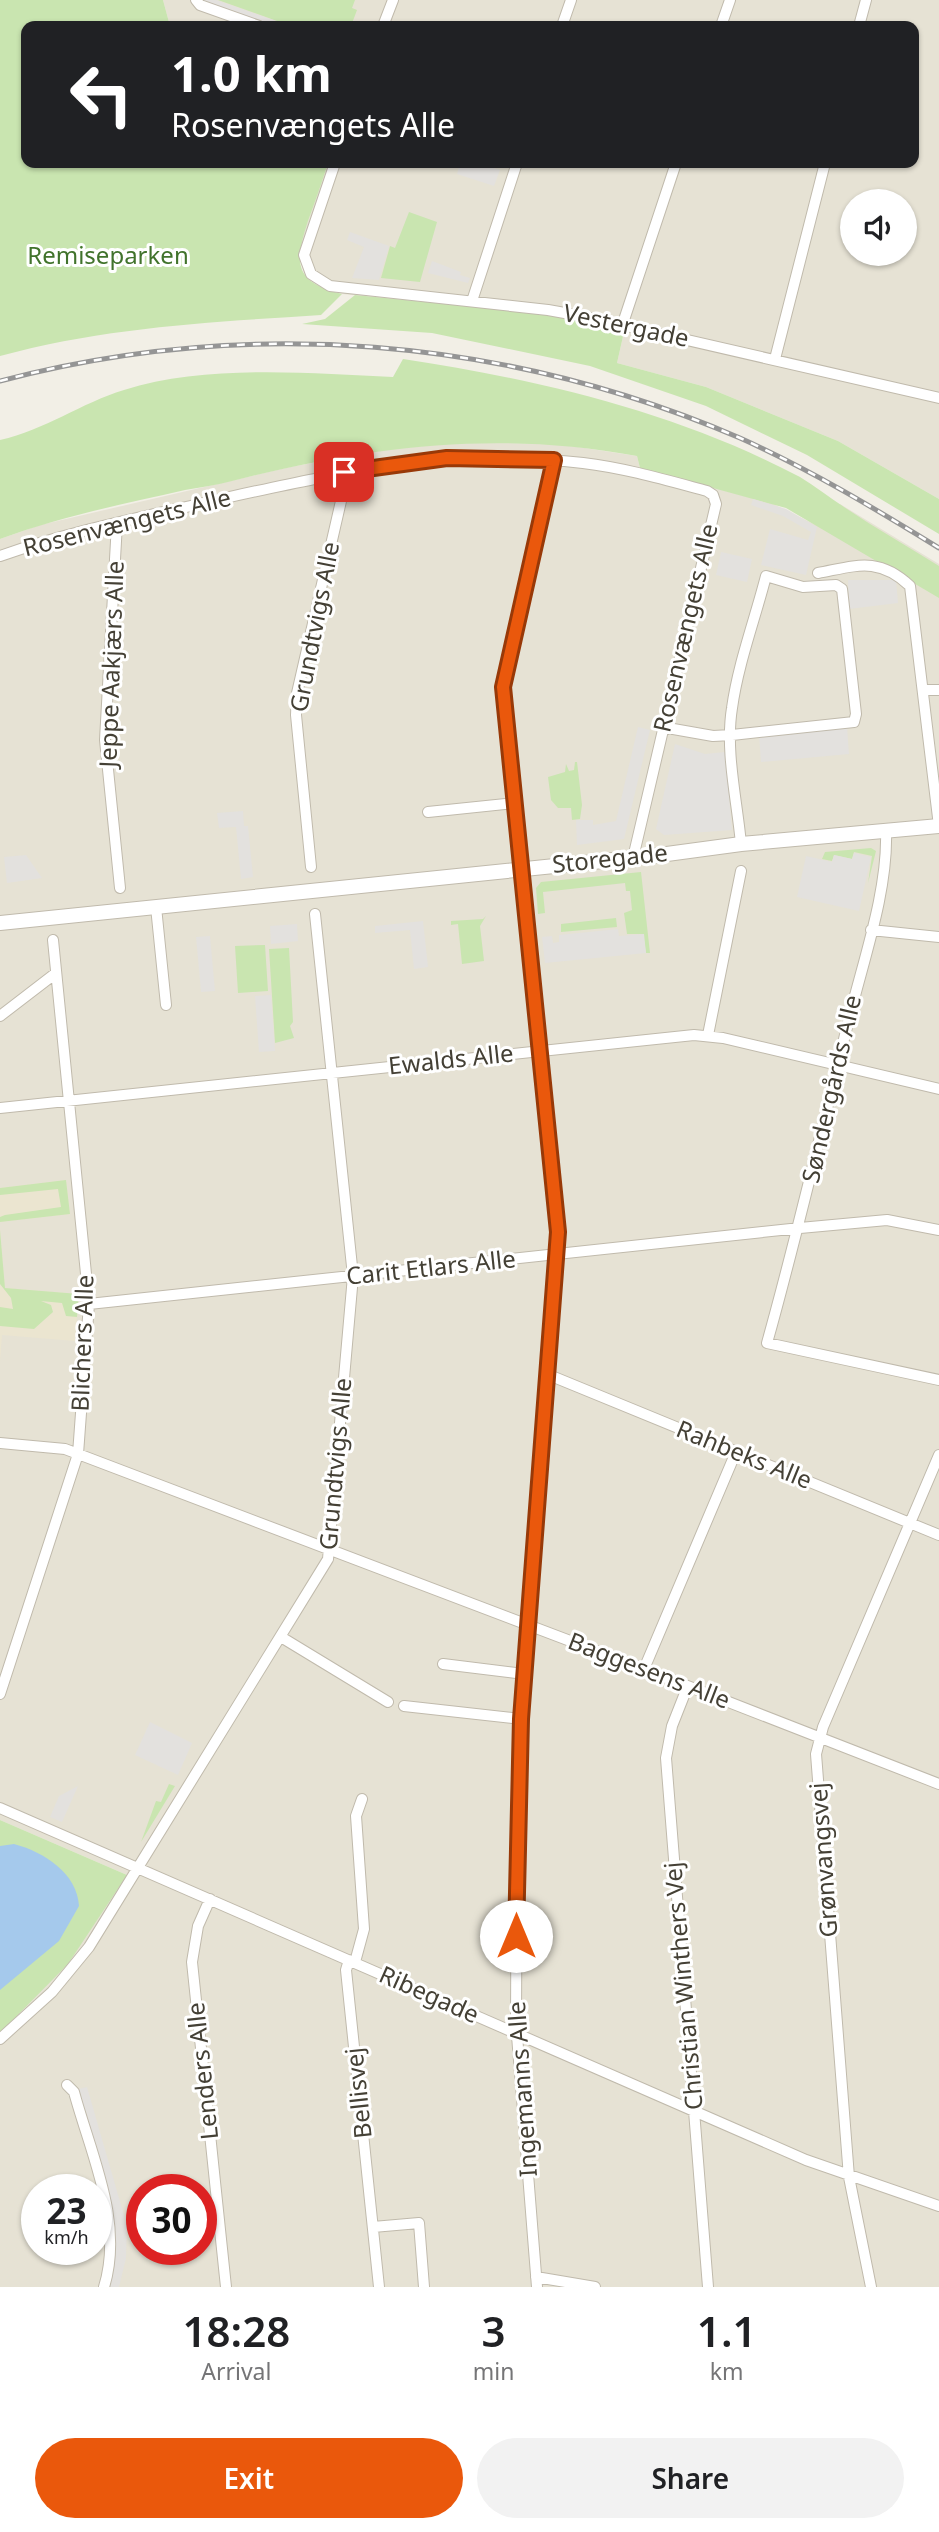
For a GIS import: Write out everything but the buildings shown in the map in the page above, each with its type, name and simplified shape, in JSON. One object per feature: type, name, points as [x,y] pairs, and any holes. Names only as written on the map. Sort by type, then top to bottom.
[{"type":"street","points":[[196,0],[200,5],[245,21]]},
{"type":"street","points":[[385,21],[393,0]]},
{"type":"street","points":[[564,21],[571,0]]},
{"type":"street","points":[[723,21],[730,0]]},
{"type":"street","points":[[860,21],[866,0]]},
{"type":"street","name":"Vestergade","points":[[333,168],[304,255],[311,274],[330,286],[548,310],[623,323],[939,398]]},
{"type":"street","points":[[472,301],[515,168]]},
{"type":"street","points":[[623,323],[674,168]]},
{"type":"street","points":[[775,359],[824,168]]},
{"type":"street","name":"Rosenvængets Alle","points":[[0,556],[117,523],[344,472],[447,458],[554,460],[633,471],[707,491],[716,504],[633,858]]},
{"type":"street","name":"Ingemanns Alle","points":[[536,2282],[517,2034],[517,1786],[558,1255],[503,687],[554,460]]},
{"type":"street","name":"Grundtvigs Alle","points":[[311,867],[296,715],[297,693],[344,488],[344,472]]},
{"type":"street","name":"Jeppe Aakjærs Alle","points":[[117,523],[105,740],[120,888]]},
{"type":"street","points":[[818,573],[869,564],[885,570],[910,586],[925,690],[939,826]]},
{"type":"street","points":[[662,727],[713,736],[732,735],[854,722],[856,714],[842,589],[836,585],[803,587],[766,576],[732,709],[732,735],[741,844]]},
{"type":"street","points":[[925,690],[939,690]]},
{"type":"street","points":[[428,812],[514,803]]},
{"type":"street","name":"Storegade","points":[[0,923],[633,858],[741,844],[939,826]]},
{"type":"street","name":"Søndergårds Alle","points":[[886,832],[887,855],[871,930],[800,1228],[767,1343],[939,1380]]},
{"type":"street","points":[[708,1035],[741,871]]},
{"type":"street","points":[[156,907],[166,1005]]},
{"type":"street","name":"Grundtvigs Alle","points":[[0,2039],[52,1992],[89,1947],[328,1559],[353,1276],[315,914]]},
{"type":"street","points":[[871,930],[939,937]]},
{"type":"street","name":"Blichers Alle","points":[[0,1694],[78,1454],[89,1304],[53,940]]},
{"type":"street","points":[[0,1016],[56,973]]},
{"type":"street","name":"Ewalds Alle","points":[[0,1108],[539,1050],[708,1035],[939,1089]]},
{"type":"street","name":"Carit Etlars Alle","points":[[89,1304],[887,1220],[939,1230]]},
{"type":"street","name":"Rahbeks Alle","points":[[549,1375],[939,1535]]},
{"type":"street","name":"Baggesens Alle","points":[[0,1443],[65,1449],[939,1784]]},
{"type":"street","points":[[644,1669],[736,1452]]},
{"type":"street","name":"Grønvangsvej","points":[[871,2287],[849,2177],[816,1755],[820,1738],[939,1455]]},
{"type":"street","points":[[281,1637],[388,1702]]},
{"type":"street","points":[[443,1664],[524,1674]]},
{"type":"street","name":"Christian Winthers Vej","points":[[687,1688],[672,1726],[666,1758],[708,2287]]},
{"type":"street","points":[[404,1706],[521,1719]]},
{"type":"street","name":"Bellisvej","points":[[362,1799],[356,1816],[364,1929],[346,1970],[379,2287]]},
{"type":"street","name":"Ribegade","points":[[0,1808],[695,2112],[849,2177],[939,2206]]},
{"type":"street","name":"Lenders Alle","points":[[211,1899],[198,1926],[192,1962],[226,2287]]},
{"type":"street","points":[[67,2085],[74,2092],[110,2219],[112,2253],[104,2287]]},
{"type":"street","points":[[373,2227],[419,2223],[424,2287]]},
{"type":"street","points":[[536,2282],[595,2287]]},
{"type":"shaded area","points":[[163,0],[939,0],[939,499],[838,441],[706,387],[617,363],[624,332],[558,315],[342,294],[320,288],[305,276],[297,252],[326,168],[919,168],[919,21],[169,21]]},
{"type":"shaded area","points":[[201,0],[216,0],[276,21],[229,21],[197,10]]},
{"type":"shaded area","points":[[459,168],[500,170],[494,186],[457,174]]},
{"type":"shaded area","points":[[350,232],[389,246],[379,280],[352,278],[364,247],[347,240]]},
{"type":"shaded area","points":[[432,261],[461,272],[460,275],[470,278],[468,283],[428,273]]},
{"type":"shaded area","points":[[460,442],[558,444],[637,456],[640,468],[771,503],[820,527],[840,504],[939,564],[939,2287],[0,2287],[0,2033],[127,1875],[0,1820],[0,539],[40,525],[290,467],[385,450]]},
{"type":"shaded area","points":[[753,499],[786,509],[817,527],[806,575],[761,565],[770,529],[808,540],[811,532],[783,516],[751,505]]},
{"type":"shaded area","points":[[721,552],[752,559],[747,582],[716,575]]},
{"type":"shaded area","points":[[848,580],[896,580],[898,603],[849,609]]},
{"type":"shaded area","points":[[638,727],[650,730],[624,839],[577,845],[576,820],[593,820],[593,825],[616,821]]},
{"type":"shaded area","points":[[847,727],[849,754],[761,762],[759,735]]},
{"type":"shaded area","points":[[675,744],[705,754],[725,752],[732,830],[664,835],[656,829]]},
{"type":"shaded area","points":[[243,811],[244,826],[248,826],[253,877],[241,879],[236,827],[219,828],[217,813]]},
{"type":"shaded area","points":[[854,853],[871,857],[859,911],[797,897],[806,856],[832,862],[834,855],[852,859]]},
{"type":"shaded area","points":[[26,855],[42,878],[7,883],[4,857]]},
{"type":"shaded area","points":[[423,921],[428,967],[414,969],[410,930],[375,933],[375,926]]},
{"type":"shaded area","points":[[297,924],[298,941],[271,944],[270,926]]},
{"type":"shaded area","points":[[618,929],[619,936],[644,934],[646,953],[545,963],[542,937],[552,936],[553,943],[559,942],[559,935]]},
{"type":"shaded area","points":[[210,936],[215,991],[201,992],[196,937]]},
{"type":"shaded area","points":[[271,995],[275,1051],[259,1052],[255,996]]},
{"type":"shaded area","points":[[66,1180],[70,1214],[0,1222],[0,1188]]},
{"type":"shaded area","points":[[0,1230],[5,1288],[79,1294],[75,1341],[2,1335],[0,1362]]},
{"type":"shaded area","points":[[150,1722],[192,1743],[178,1775],[135,1755]]},
{"type":"shaded area","points":[[78,1786],[62,1822],[50,1817],[59,1796]]},
{"type":"shaded area","points":[[87,2087],[126,2223],[126,2258],[119,2287],[105,2287],[113,2253],[112,2174],[94,2174],[74,2090]]},
{"type":"green space","name":"Remiseparken","points":[[0,0],[163,0],[169,21],[21,21],[21,168],[326,168],[303,236],[300,260],[306,277],[314,284],[342,294],[321,315],[199,323],[119,332],[0,356]]},
{"type":"green space","points":[[218,0],[355,0],[352,8],[357,10],[353,21],[277,21]]},
{"type":"green space","points":[[409,212],[437,222],[420,282],[381,278],[390,246],[395,248]]},
{"type":"green space","points":[[355,295],[558,315],[624,332],[617,363],[706,387],[838,441],[939,499],[939,534],[807,455],[706,406],[590,366],[432,333],[302,324],[325,319]]},
{"type":"green space","points":[[403,359],[506,377],[607,401],[705,434],[753,454],[800,477],[939,566],[939,598],[786,508],[640,468],[637,456],[534,444],[433,446],[333,459],[115,506],[0,539],[0,440],[32,430],[108,395],[156,382],[189,376],[257,372],[393,377]]},
{"type":"green space","points":[[575,762],[582,805],[580,819],[572,820],[571,808],[558,808],[551,800],[548,777],[565,772],[566,764],[569,771],[574,770]]},
{"type":"green space","points":[[871,848],[876,851],[868,883],[872,856],[854,852],[852,859],[834,855],[832,861],[822,859],[825,852]]},
{"type":"green space","points":[[641,872],[650,953],[646,953],[643,934],[627,934],[624,913],[632,910],[630,891],[626,891],[625,883],[543,892],[545,913],[538,914],[536,888],[541,882]]},
{"type":"green space","points":[[486,916],[480,926],[484,961],[462,964],[458,924],[451,925],[451,921],[483,919]]},
{"type":"green space","points":[[616,918],[617,927],[561,932],[561,924]]},
{"type":"green space","points":[[265,945],[268,991],[238,993],[235,946]]},
{"type":"green space","points":[[289,948],[293,1022],[290,1026],[294,1038],[275,1043],[269,949]]},
{"type":"green space","points":[[66,1180],[70,1214],[0,1222],[0,1217],[5,1215],[61,1207],[58,1189],[0,1195],[0,1188]]},
{"type":"green space","points":[[0,1230],[5,1288],[79,1294],[77,1317],[66,1316],[62,1303],[41,1301],[51,1305],[53,1312],[34,1329],[0,1326],[0,1307],[13,1309],[11,1298],[0,1284]]},
{"type":"green space","points":[[169,1784],[175,1786],[141,1842],[156,1801],[161,1802]]},
{"type":"green space","points":[[0,1820],[127,1875],[68,1964],[0,2033]]},
{"type":"water","points":[[14,1844],[37,1852],[57,1866],[72,1884],[79,1906],[59,1941],[0,1990],[0,1846]]},
{"type":"railway","points":[[0,381],[93,361],[187,348],[281,344],[374,347],[468,358],[560,377],[651,404],[740,438],[816,476],[939,548]]},
{"type":"route","points":[[344,472],[394,463],[447,458],[492,456],[554,460],[503,687],[558,1232],[517,1786],[516,1936]]}]
